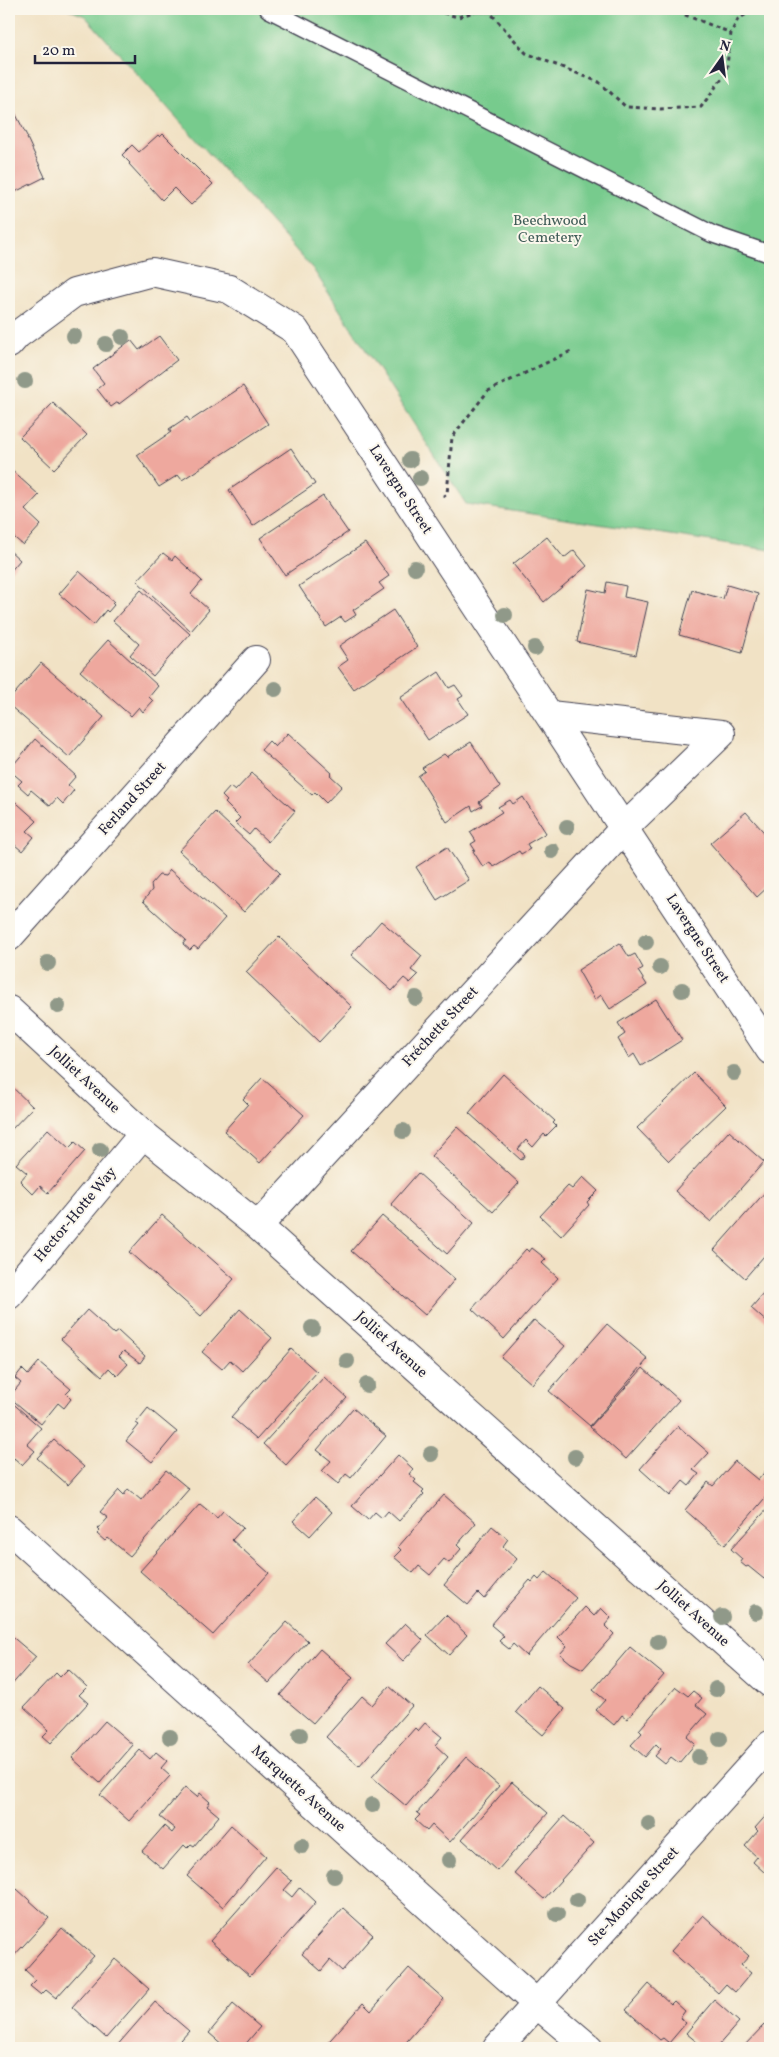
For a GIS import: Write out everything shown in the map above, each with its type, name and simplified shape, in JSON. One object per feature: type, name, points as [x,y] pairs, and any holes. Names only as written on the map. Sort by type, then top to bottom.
[{"type":"street","name":"Lavergne Street","points":[[9,344],[17,335],[74,293],[152,272],[229,289],[295,330],[770,1050]]},
{"type":"street","name":"Ferland Street","points":[[9,937],[256,660]]},
{"type":"street","points":[[550,715],[721,734],[624,828]]},
{"type":"street","name":"Fréchette Street","points":[[258,1226],[624,828]]},
{"type":"street","name":"Jolliet Avenue","points":[[9,1010],[143,1134],[258,1226],[770,1683]]},
{"type":"street","name":"Hector-Hotte Way","points":[[9,1295],[143,1134]]},
{"type":"street","name":"Marquette Avenue","points":[[9,1529],[537,2004],[589,2048]]},
{"type":"street","name":"Ste-Monique Street","points":[[497,2048],[770,1745]]},
{"type":"lane","points":[[268,9],[712,234],[770,254]]},
{"type":"path","points":[[428,9],[458,17],[483,9]]},
{"type":"path","points":[[487,9],[526,53],[599,82],[626,107],[660,109],[702,108],[726,73],[731,33],[738,19],[755,9]]},
{"type":"path","points":[[670,9],[731,33]]},
{"type":"path","points":[[422,523],[446,494],[452,437],[488,391],[573,350]]},
{"type":"green space","name":"Beechwood Cemetery","points":[[67,9],[770,9],[770,550],[466,504],[313,269],[85,16]]},
{"type":"building","points":[[9,97],[45,177],[9,195]]},
{"type":"building","points":[[163,134],[213,184],[191,205],[174,188],[162,200],[122,155],[132,145],[139,152],[158,135],[160,137]]},
{"type":"building","points":[[159,336],[177,360],[119,404],[118,402],[111,407],[97,389],[104,383],[93,369],[131,340],[139,350]]},
{"type":"building","points":[[243,386],[268,424],[182,480],[178,475],[159,487],[137,455],[171,432],[169,429],[187,417],[190,421]]},
{"type":"building","points":[[53,403],[87,435],[54,469],[20,437]]},
{"type":"building","points":[[291,448],[315,484],[253,526],[229,490]]},
{"type":"building","points":[[9,468],[39,495],[25,510],[41,525],[23,545],[9,533]]},
{"type":"building","points":[[323,496],[348,532],[285,575],[260,538]]},
{"type":"building","points":[[547,537],[564,558],[574,550],[587,566],[544,602],[513,564]]},
{"type":"building","points":[[365,543],[389,576],[379,583],[384,589],[353,610],[356,615],[345,622],[341,617],[326,627],[299,586]]},
{"type":"building","points":[[9,550],[20,560],[9,573]]},
{"type":"building","points":[[163,553],[172,560],[175,556],[202,581],[191,594],[209,610],[191,631],[137,581]]},
{"type":"building","points":[[79,571],[114,602],[112,603],[114,605],[108,612],[106,610],[94,625],[59,594]]},
{"type":"building","points":[[607,582],[626,586],[624,597],[648,602],[636,655],[577,642],[588,589],[605,593]]},
{"type":"building","points":[[727,585],[758,594],[742,653],[679,635],[692,590],[723,599]]},
{"type":"building","points":[[141,590],[190,634],[153,676],[130,655],[139,644],[113,621]]},
{"type":"building","points":[[393,610],[417,647],[354,689],[338,667],[348,660],[339,646]]},
{"type":"building","points":[[108,640],[158,686],[149,697],[153,701],[143,712],[139,707],[131,716],[80,671]]},
{"type":"building","points":[[41,663],[104,717],[69,757],[9,705],[9,700]]},
{"type":"building","points":[[439,672],[449,688],[455,685],[463,696],[458,699],[468,714],[428,740],[400,698]]},
{"type":"building","points":[[288,733],[332,773],[330,775],[342,786],[326,803],[315,792],[312,795],[261,750],[269,741],[275,747]]},
{"type":"building","points":[[35,739],[76,776],[68,785],[74,790],[63,804],[57,798],[50,806],[31,790],[28,794],[18,785],[22,781],[9,770]]},
{"type":"building","points":[[471,742],[500,787],[479,802],[482,806],[473,811],[471,806],[447,822],[418,776],[425,771],[422,768],[444,754],[447,757]]},
{"type":"building","points":[[252,773],[295,811],[268,842],[254,829],[249,835],[235,823],[240,818],[225,803],[227,801],[222,796],[230,787],[235,791]]},
{"type":"building","points":[[9,796],[37,821],[27,831],[34,837],[22,851],[15,845],[9,853]]},
{"type":"building","points":[[523,797],[546,833],[527,844],[530,849],[521,854],[519,851],[493,867],[490,862],[483,867],[473,851],[475,850],[471,844],[476,841],[470,832],[502,812],[498,807],[510,800],[513,804]]},
{"type":"building","points":[[215,812],[280,873],[244,912],[179,851]]},
{"type":"building","points":[[746,812],[770,839],[770,885],[757,897],[710,843]]},
{"type":"building","points":[[447,847],[469,880],[437,900],[416,867]]},
{"type":"building","points":[[170,870],[225,918],[198,949],[194,946],[190,950],[183,944],[186,940],[143,901],[152,890],[151,884],[159,875],[165,876]]},
{"type":"building","points":[[381,921],[422,956],[411,970],[418,975],[410,983],[404,978],[392,991],[351,955]]},
{"type":"building","points":[[279,937],[352,1007],[319,1042],[246,972]]},
{"type":"building","points":[[620,943],[629,957],[635,954],[643,968],[638,971],[647,985],[610,1009],[601,995],[595,1000],[578,970]]},
{"type":"building","points":[[656,999],[682,1040],[641,1066],[634,1054],[629,1058],[618,1039],[625,1034],[618,1023]]},
{"type":"building","points":[[694,1073],[726,1106],[669,1161],[637,1128]]},
{"type":"building","points":[[503,1074],[555,1121],[553,1123],[556,1126],[546,1136],[544,1134],[533,1147],[526,1140],[518,1149],[525,1155],[521,1160],[469,1113]]},
{"type":"building","points":[[262,1078],[304,1115],[260,1163],[224,1131],[248,1104],[243,1099]]},
{"type":"building","points":[[9,1086],[33,1107],[9,1132]]},
{"type":"building","points":[[457,1127],[519,1183],[493,1212],[431,1156]]},
{"type":"building","points":[[48,1129],[69,1148],[75,1142],[85,1151],[48,1193],[40,1186],[33,1194],[20,1181],[27,1173],[16,1164]]},
{"type":"building","points":[[729,1131],[764,1162],[711,1222],[675,1191]]},
{"type":"building","points":[[418,1173],[474,1223],[447,1254],[391,1204]]},
{"type":"building","points":[[583,1177],[598,1191],[587,1202],[589,1205],[561,1236],[540,1216],[568,1186],[572,1189]]},
{"type":"building","points":[[767,1190],[770,1192],[770,1249],[745,1278],[714,1250]]},
{"type":"building","points":[[162,1215],[234,1279],[201,1316],[129,1252]]},
{"type":"building","points":[[382,1216],[455,1279],[425,1315],[351,1251]]},
{"type":"building","points":[[532,1248],[546,1259],[542,1263],[558,1278],[504,1339],[472,1309],[526,1249],[529,1252]]},
{"type":"building","points":[[770,1286],[770,1325],[751,1308]]},
{"type":"building","points":[[240,1309],[272,1338],[242,1371],[230,1360],[222,1369],[202,1352]]},
{"type":"building","points":[[87,1310],[114,1334],[118,1331],[145,1356],[140,1363],[124,1351],[119,1356],[128,1364],[117,1376],[109,1368],[102,1376],[61,1339]]},
{"type":"building","points":[[534,1320],[565,1346],[532,1384],[501,1357]]},
{"type":"building","points":[[607,1324],[648,1359],[590,1426],[549,1391]]},
{"type":"building","points":[[291,1349],[317,1372],[257,1439],[231,1417]]},
{"type":"building","points":[[39,1362],[71,1389],[66,1394],[71,1399],[64,1408],[58,1403],[41,1424],[9,1397],[21,1383],[15,1378],[22,1369],[28,1375]]},
{"type":"building","points":[[643,1368],[679,1400],[626,1459],[590,1427]]},
{"type":"building","points":[[324,1377],[347,1398],[286,1465],[263,1444]]},
{"type":"building","points":[[9,1400],[41,1428],[27,1444],[35,1451],[22,1465],[14,1458],[12,1462],[9,1459]]},
{"type":"building","points":[[148,1408],[177,1432],[152,1462],[126,1441],[139,1425],[136,1423]]},
{"type":"building","points":[[353,1408],[386,1436],[351,1478],[346,1474],[338,1484],[322,1471],[331,1461],[317,1450]]},
{"type":"building","points":[[678,1426],[709,1453],[693,1470],[699,1474],[689,1486],[683,1481],[670,1496],[640,1469]]},
{"type":"building","points":[[54,1440],[84,1467],[68,1485],[37,1458]]},
{"type":"building","points":[[398,1455],[413,1469],[409,1474],[416,1480],[414,1482],[424,1490],[422,1492],[424,1494],[399,1521],[388,1511],[382,1518],[375,1512],[368,1520],[352,1506]]},
{"type":"building","points":[[735,1461],[758,1480],[767,1469],[770,1472],[770,1492],[725,1545],[685,1510],[708,1482],[713,1486]]},
{"type":"building","points":[[166,1470],[189,1489],[130,1556],[108,1538],[105,1541],[97,1534],[100,1531],[98,1529],[108,1518],[100,1512],[119,1490],[124,1495],[128,1489],[141,1500]]},
{"type":"building","points":[[444,1495],[476,1523],[457,1545],[461,1549],[449,1563],[444,1559],[430,1575],[419,1566],[413,1573],[394,1557],[401,1550],[398,1547]]},
{"type":"building","points":[[315,1497],[332,1512],[310,1536],[293,1521]]},
{"type":"building","points":[[200,1504],[217,1518],[223,1511],[243,1528],[232,1540],[269,1573],[213,1635],[140,1571]]},
{"type":"building","points":[[770,1506],[770,1572],[764,1579],[740,1562],[742,1559],[731,1549]]},
{"type":"building","points":[[492,1526],[508,1539],[503,1546],[517,1559],[484,1599],[478,1593],[468,1605],[444,1585]]},
{"type":"building","points":[[546,1572],[576,1598],[526,1656],[513,1644],[509,1649],[499,1641],[504,1636],[491,1625],[530,1580],[532,1582],[536,1577],[539,1580]]},
{"type":"building","points":[[585,1607],[594,1616],[601,1608],[611,1618],[605,1625],[614,1634],[583,1669],[571,1663],[560,1654],[567,1646],[558,1637]]},
{"type":"building","points":[[446,1615],[467,1635],[449,1655],[427,1635]]},
{"type":"building","points":[[287,1622],[308,1641],[269,1683],[248,1665]]},
{"type":"building","points":[[405,1623],[423,1640],[403,1661],[385,1644]]},
{"type":"building","points":[[9,1634],[36,1657],[9,1688]]},
{"type":"building","points":[[630,1647],[664,1675],[627,1719],[622,1715],[614,1725],[596,1710],[605,1700],[593,1690]]},
{"type":"building","points":[[320,1649],[353,1678],[313,1723],[280,1695]]},
{"type":"building","points":[[68,1669],[87,1687],[79,1695],[88,1703],[51,1743],[43,1736],[49,1730],[24,1707],[56,1673],[60,1677]]},
{"type":"building","points":[[389,1686],[412,1706],[359,1766],[326,1737],[362,1696],[372,1705]]},
{"type":"building","points":[[538,1686],[565,1709],[543,1735],[516,1712]]},
{"type":"building","points":[[676,1687],[688,1696],[693,1691],[702,1698],[696,1705],[707,1714],[687,1737],[695,1744],[679,1763],[671,1757],[665,1764],[655,1756],[661,1749],[656,1744],[645,1757],[631,1745],[642,1733],[639,1730]]},
{"type":"building","points":[[105,1721],[133,1745],[100,1783],[72,1758]]},
{"type":"building","points":[[425,1723],[442,1737],[435,1745],[448,1757],[406,1806],[372,1777],[415,1728],[418,1731]]},
{"type":"building","points":[[140,1750],[150,1759],[156,1752],[167,1761],[161,1768],[170,1776],[129,1821],[100,1795]]},
{"type":"building","points":[[466,1757],[499,1786],[450,1842],[432,1825],[427,1831],[415,1820],[420,1815],[417,1813]]},
{"type":"building","points":[[512,1782],[548,1813],[497,1871],[462,1839]]},
{"type":"building","points":[[185,1787],[197,1797],[200,1793],[210,1802],[207,1806],[219,1816],[194,1846],[191,1844],[187,1848],[184,1845],[163,1869],[142,1851],[164,1826],[172,1833],[175,1829],[160,1817]]},
{"type":"building","points":[[770,1811],[770,1869],[768,1867],[764,1872],[753,1862],[757,1857],[745,1846],[758,1831],[755,1828]]},
{"type":"building","points":[[564,1816],[594,1843],[544,1899],[514,1873]]},
{"type":"building","points":[[231,1825],[266,1856],[223,1907],[187,1876]]},
{"type":"building","points":[[276,1867],[292,1881],[284,1890],[292,1897],[300,1887],[316,1902],[250,1976],[210,1941]]},
{"type":"building","points":[[17,1889],[49,1918],[10,1960],[9,1898]]},
{"type":"building","points":[[343,1908],[373,1935],[342,1971],[330,1960],[321,1971],[302,1954]]},
{"type":"building","points":[[703,1915],[749,1956],[741,1965],[751,1973],[735,1992],[726,1984],[718,1993],[671,1951]]},
{"type":"building","points":[[62,1928],[94,1956],[56,1998],[46,1990],[41,1995],[30,1986],[36,1980],[25,1970]]},
{"type":"building","points":[[115,1959],[149,1989],[106,2038],[72,2007]]},
{"type":"building","points":[[409,1968],[444,1999],[401,2048],[323,2048],[363,2003],[371,2011]]},
{"type":"building","points":[[649,1984],[671,2004],[674,2001],[685,2011],[680,2018],[686,2023],[669,2043],[663,2038],[660,2040],[626,2010]]},
{"type":"building","points":[[714,2000],[739,2022],[716,2048],[704,2048],[686,2033]]},
{"type":"building","points":[[155,2002],[189,2031],[174,2048],[115,2048]]},
{"type":"building","points":[[233,2004],[260,2027],[243,2047],[245,2048],[222,2048],[224,2046],[209,2033]]},
{"type":"building","points":[[764,2025],[770,2031],[770,2048],[742,2048]]}]
